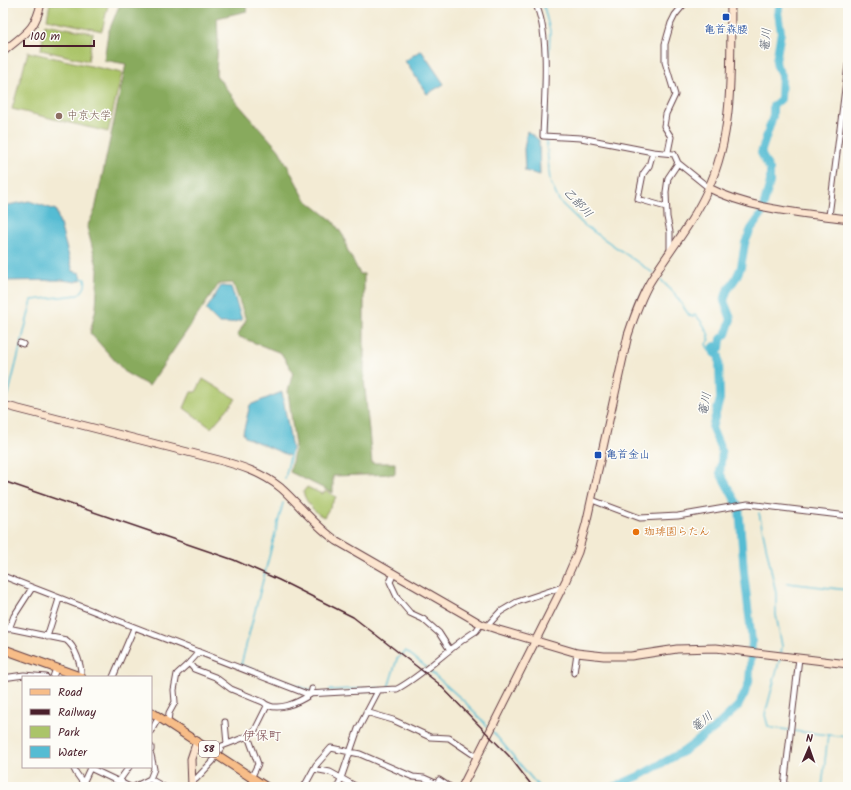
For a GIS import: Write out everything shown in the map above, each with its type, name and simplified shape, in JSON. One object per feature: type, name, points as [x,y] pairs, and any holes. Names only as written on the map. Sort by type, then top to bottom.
[{"type":"main road","points":[[3,650],[55,673],[74,676]]},
{"type":"main road","name":"58","points":[[152,713],[266,787]]},
{"type":"street","points":[[3,52],[30,30],[35,23],[39,3]]},
{"type":"street","points":[[535,3],[543,27],[545,51],[543,136],[601,141],[653,152],[668,152],[674,154],[678,163],[709,188],[730,198],[777,208],[848,219]]},
{"type":"street","points":[[668,152],[671,137],[664,126],[666,114],[675,95],[665,62],[665,44],[671,23],[675,15],[685,3]]},
{"type":"street","points":[[462,787],[537,640],[578,552],[592,500],[628,335],[642,297],[654,276],[689,226],[709,188],[719,155],[727,118],[729,97],[731,3]]},
{"type":"street","points":[[829,216],[848,65]]},
{"type":"street","points":[[653,152],[649,166],[643,174],[638,199],[666,207]]},
{"type":"street","points":[[670,252],[670,232],[666,207],[666,192],[668,178],[678,163]]},
{"type":"street","points":[[3,405],[232,464],[253,471],[280,488],[330,535],[484,625],[577,653],[613,657],[631,656],[677,649],[716,648],[776,654],[848,664]]},
{"type":"street","points":[[592,500],[640,518],[678,516],[748,504],[848,516]]},
{"type":"street","points":[[394,573],[390,582],[398,599],[410,612],[423,619],[439,633],[450,650]]},
{"type":"street","points":[[3,576],[134,628],[311,692],[378,691],[397,689],[500,612],[517,602],[562,587]]},
{"type":"street","points":[[32,588],[6,628],[66,640],[71,643],[79,662],[81,676]]},
{"type":"street","points":[[47,637],[59,599]]},
{"type":"street","points":[[113,676],[134,628]]},
{"type":"street","points":[[168,722],[175,702],[174,690],[177,674],[199,652]]},
{"type":"street","points":[[574,673],[577,653]]},
{"type":"street","points":[[784,787],[799,658]]},
{"type":"street","points":[[189,663],[194,669],[216,677],[225,685],[263,702],[267,706],[279,707],[297,703],[311,692]]},
{"type":"street","points":[[3,679],[24,675],[35,676]]},
{"type":"street","points":[[338,787],[350,751],[366,712],[378,691]]},
{"type":"street","points":[[192,784],[217,755],[222,746],[248,736],[255,730],[267,706]]},
{"type":"street","points":[[366,712],[393,720],[424,735],[449,738],[477,757]]},
{"type":"street","points":[[152,728],[159,717]]},
{"type":"street","points":[[226,722],[227,744]]},
{"type":"street","points":[[248,736],[258,764],[251,778]]},
{"type":"street","points":[[192,784],[191,759],[197,741]]},
{"type":"street","points":[[304,787],[314,769],[331,748],[350,751],[413,777],[424,778],[442,786],[450,787]]},
{"type":"street","points":[[134,787],[150,779],[154,769],[152,760]]},
{"type":"street","points":[[74,768],[85,785]]},
{"type":"street","points":[[85,785],[90,768],[130,787]]},
{"type":"street","points":[[117,787],[128,768]]},
{"type":"street","points":[[314,769],[330,772],[357,787]]},
{"type":"street","points":[[150,779],[164,787]]},
{"type":"street","points":[[439,780],[450,787]]},
{"type":"green space","points":[[50,3],[108,5],[102,31],[47,19]]},
{"type":"green space","points":[[160,3],[245,3],[247,11],[217,18],[218,38],[216,75],[239,105],[279,150],[305,199],[333,221],[344,237],[347,249],[360,274],[364,274],[364,378],[372,463],[395,463],[395,474],[333,476],[333,493],[290,472],[295,446],[288,391],[293,372],[281,353],[237,336],[246,320],[233,283],[219,284],[149,386],[126,373],[90,333],[96,308],[98,270],[87,227],[95,210],[126,64],[104,60],[108,33],[119,6],[157,7]]},
{"type":"green space","points":[[45,24],[93,33],[88,61],[41,50]]},
{"type":"green space","points":[[28,52],[122,73],[108,132],[12,109]]},
{"type":"green space","points":[[203,379],[236,399],[211,428],[184,408],[191,392],[196,392]]},
{"type":"green space","points":[[307,487],[322,494],[326,491],[336,497],[324,517],[314,510],[306,500],[303,492]]},
{"type":"water","points":[[421,50],[444,84],[427,94],[405,61]]},
{"type":"water","points":[[527,131],[539,140],[540,175],[525,171],[524,149]]},
{"type":"water","points":[[29,201],[56,210],[73,271],[80,273],[82,279],[76,282],[62,280],[3,281],[3,206]]},
{"type":"water","points":[[221,286],[231,287],[242,320],[229,323],[219,323],[206,310]]},
{"type":"water","points":[[282,392],[292,449],[290,456],[245,437],[243,433],[250,405]]},
{"type":"waterway","name":"乙部川","points":[[543,3],[550,31],[546,134]]},
{"type":"waterway","name":"篭川","points":[[614,787],[639,776],[684,751],[716,727],[738,706],[749,682],[752,642],[744,572],[739,507],[720,473],[722,452],[712,428],[720,399],[719,356],[714,353],[713,348],[715,346],[720,348],[721,339],[726,334],[731,319],[724,301],[727,291],[736,278],[741,267],[745,243],[751,229],[761,215],[770,182],[770,170],[761,153],[773,116],[773,106],[781,99],[782,75],[777,67],[776,61],[781,32],[778,13],[780,3]]},
{"type":"waterway","name":"乙部川","points":[[546,138],[550,181],[559,201],[584,225],[653,273]]},
{"type":"waterway","name":"乙部川","points":[[656,275],[674,293],[689,315],[693,317],[695,314],[703,324],[709,338],[709,341],[706,344],[709,351],[714,353]]},
{"type":"waterway","points":[[8,396],[32,300],[78,295],[85,286],[85,279],[80,278]]},
{"type":"waterway","points":[[285,479],[291,452]]},
{"type":"waterway","points":[[283,503],[241,665],[311,691]]},
{"type":"waterway","points":[[759,513],[776,593],[776,615],[782,646],[781,654]]},
{"type":"waterway","points":[[787,583],[848,590]]},
{"type":"waterway","points":[[388,688],[397,659],[406,651],[426,667]]},
{"type":"waterway","points":[[780,658],[765,715],[768,726],[772,728],[789,730]]},
{"type":"waterway","points":[[429,670],[465,702],[489,728]]},
{"type":"waterway","points":[[329,690],[379,688]]},
{"type":"waterway","points":[[793,731],[848,737]]},
{"type":"waterway","points":[[493,732],[539,787]]},
{"type":"waterway","points":[[822,787],[828,735]]},
{"type":"railway","points":[[3,481],[234,560],[279,580],[353,617],[438,683],[509,756],[533,787]]},
{"type":"place","name":"亀首森腰","points":[[726,17]]},
{"type":"place","name":"中京大学","points":[[59,116]]},
{"type":"place","name":"亀首金山","points":[[598,455]]},
{"type":"place","name":"珈琲園らたん","points":[[636,532]]},
{"type":"district","name":"伊保町","points":[[262,736]]}]
